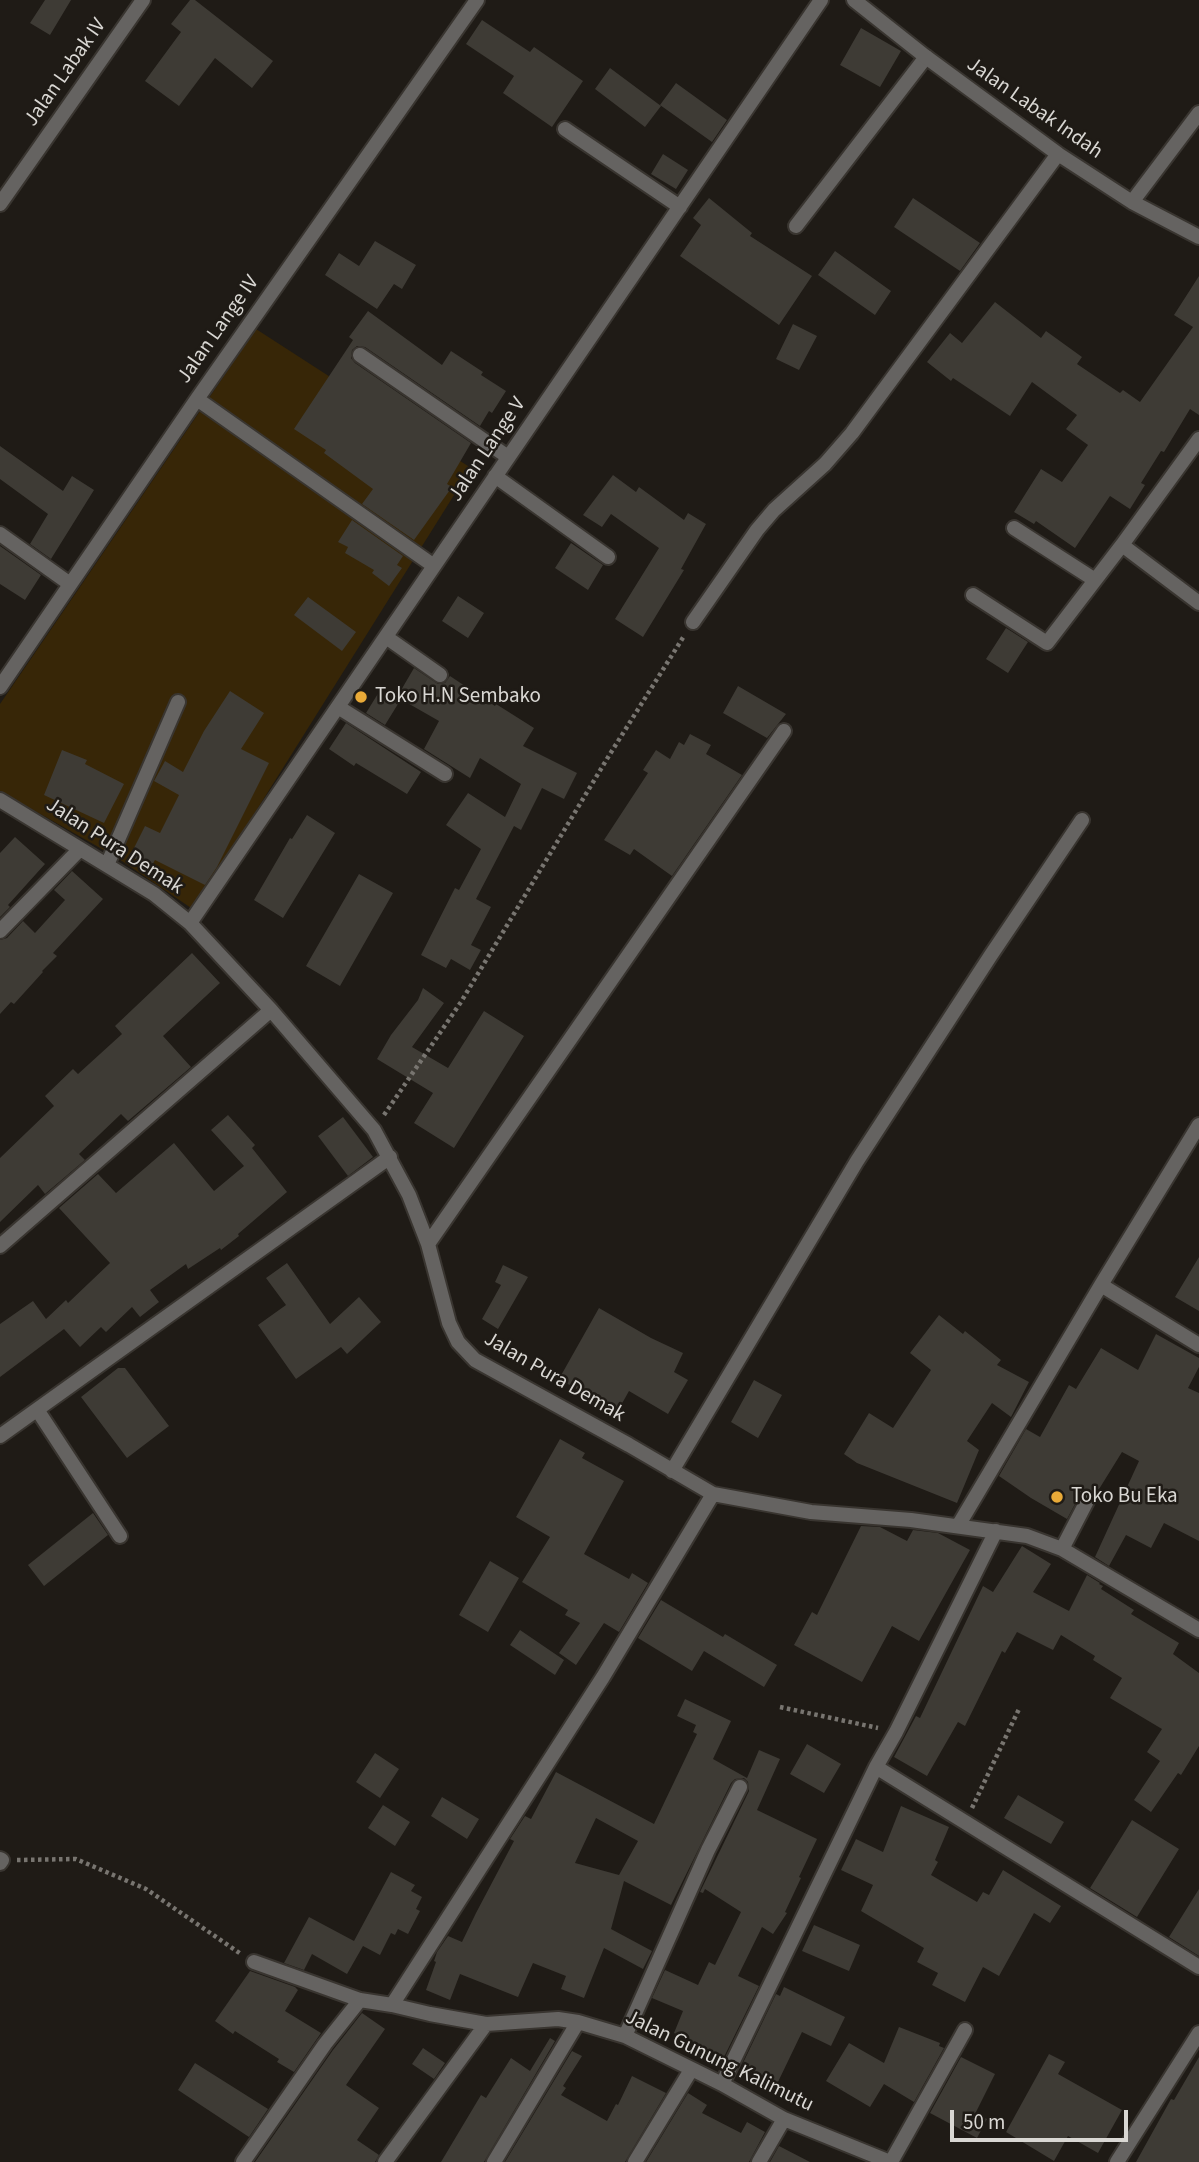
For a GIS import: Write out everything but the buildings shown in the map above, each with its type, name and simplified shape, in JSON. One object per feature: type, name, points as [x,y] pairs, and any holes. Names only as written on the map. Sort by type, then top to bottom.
[{"type":"street","name":"Jalan Labak IV","points":[[0,204],[143,0]]},
{"type":"street","name":"Jalan Lange IV","points":[[0,687],[197,399],[477,0]]},
{"type":"street","name":"Jalan Lange V","points":[[190,923],[821,0]]},
{"type":"street","name":"Jalan Labak Indah","points":[[854,0],[926,57],[1058,154],[1132,202],[1199,237]]},
{"type":"street","points":[[796,226],[926,57]]},
{"type":"street","points":[[1132,202],[1199,113]]},
{"type":"street","points":[[565,129],[680,207]]},
{"type":"street","points":[[693,622],[757,530],[774,510],[825,464],[852,433],[1058,154]]},
{"type":"street","points":[[360,355],[508,457]]},
{"type":"street","points":[[197,399],[434,566]]},
{"type":"street","points":[[973,595],[1047,643],[1199,439]]},
{"type":"street","points":[[495,476],[608,557]]},
{"type":"street","points":[[1014,528],[1095,580]]},
{"type":"street","points":[[0,534],[70,584]]},
{"type":"street","points":[[1122,545],[1199,603]]},
{"type":"street","points":[[386,637],[440,675]]},
{"type":"street","points":[[107,865],[178,702]]},
{"type":"street","points":[[338,706],[444,774]]},
{"type":"street","points":[[428,1244],[784,731]]},
{"type":"street","name":"Jalan Pura Demak","points":[[0,800],[154,894],[190,923],[271,1010],[374,1130],[409,1195],[428,1244],[449,1323],[458,1342],[475,1360],[713,1494],[811,1512],[911,1520],[1027,1536],[1062,1549],[1199,1630]]},
{"type":"street","points":[[672,1471],[857,1161],[1082,820]]},
{"type":"street","points":[[0,931],[80,849]]},
{"type":"street","points":[[0,1246],[271,1010]]},
{"type":"street","points":[[958,1526],[1199,1125]]},
{"type":"street","points":[[0,1436],[390,1157]]},
{"type":"street","points":[[1101,1285],[1199,1345]]},
{"type":"street","points":[[38,1410],[120,1536]]},
{"type":"street","points":[[392,2005],[603,1677],[713,1494]]},
{"type":"street","points":[[1062,1549],[1088,1499]]},
{"type":"street","points":[[722,2084],[876,1767],[996,1531]]},
{"type":"street","points":[[876,1767],[1199,1967]]},
{"type":"street","points":[[625,2036],[708,1850],[740,1787]]},
{"type":"street","name":"Jalan Gunung Kalimutu","points":[[254,1962],[360,2000],[430,2014],[486,2024],[558,2019],[625,2036],[722,2084],[784,2119],[891,2162]]},
{"type":"street","points":[[243,2162],[360,2000]]},
{"type":"street","points":[[494,2162],[578,2022]]},
{"type":"street","points":[[385,2162],[486,2024]]},
{"type":"street","points":[[891,2162],[965,2030]]},
{"type":"street","points":[[1117,2162],[1199,2033]]},
{"type":"street","points":[[635,2162],[691,2070]]},
{"type":"street","points":[[759,2162],[784,2119]]},
{"type":"path","points":[[374,1130],[461,1002],[693,622]]},
{"type":"path","points":[[780,1707],[896,1732]]},
{"type":"path","points":[[965,1822],[1019,1709]]},
{"type":"path","points":[[1,1860],[76,1859],[146,1889],[254,1962]]},
{"type":"shaded area","points":[[256,329],[471,468],[194,910],[116,857],[0,791],[0,704]]},
{"type":"place","name":"Toko H.N Sembako","points":[[361,697]]},
{"type":"place","name":"Toko Bu Eka","points":[[1057,1497]]}]
